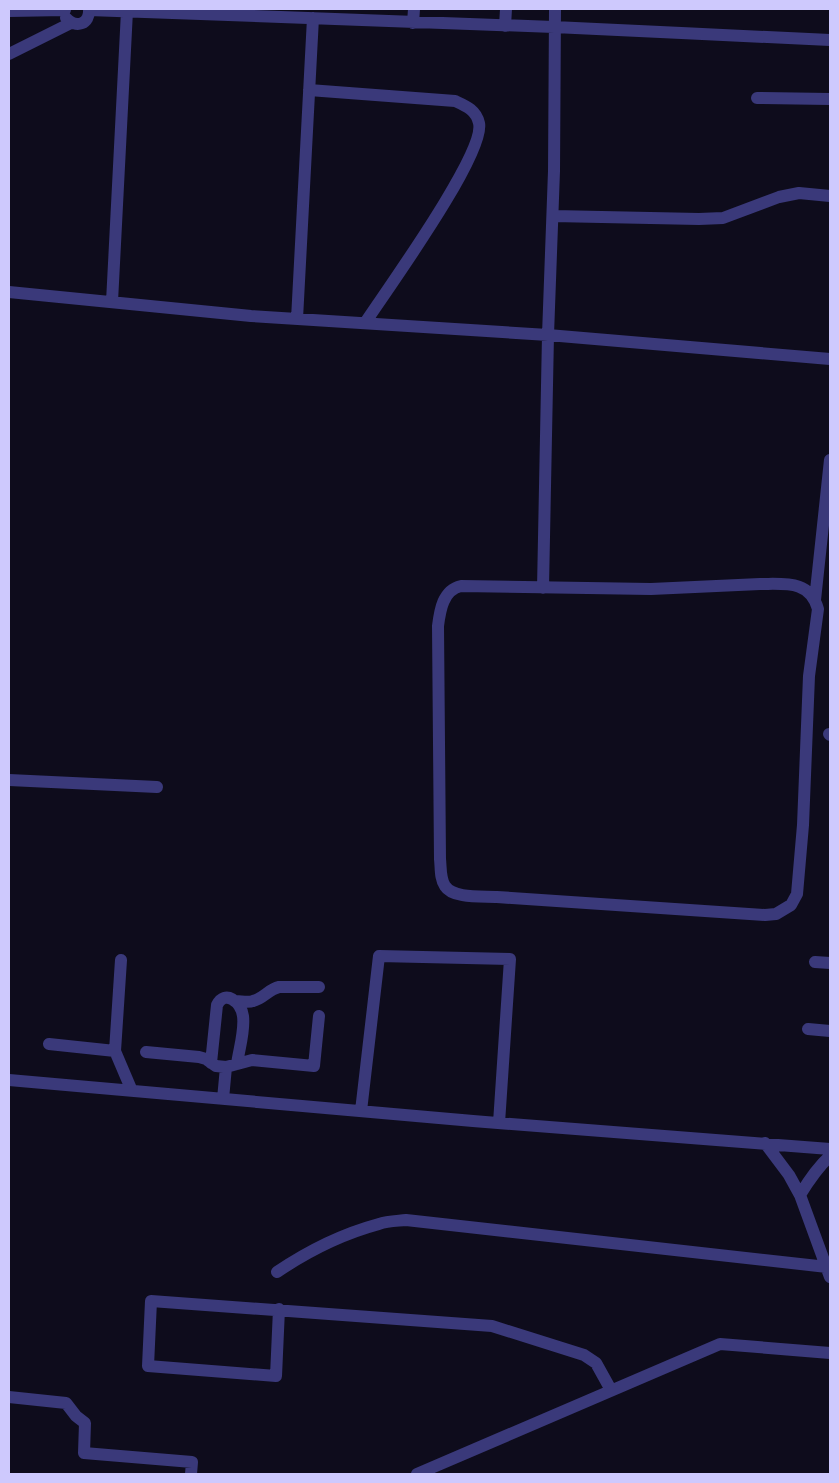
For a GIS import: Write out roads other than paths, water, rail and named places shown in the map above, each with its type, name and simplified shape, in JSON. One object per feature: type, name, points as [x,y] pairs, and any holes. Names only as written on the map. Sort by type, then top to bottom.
[{"type":"street","points":[[9,11],[65,9],[65,18],[71,23],[78,25],[86,22],[89,9],[830,40]]},
{"type":"street","points":[[413,23],[414,9]]},
{"type":"street","points":[[505,26],[506,9]]},
{"type":"street","points":[[543,588],[548,335],[554,171],[554,9]]},
{"type":"street","points":[[112,302],[127,11]]},
{"type":"street","points":[[297,319],[313,18]]},
{"type":"street","points":[[9,54],[71,23]]},
{"type":"street","points":[[309,90],[455,101],[468,107],[475,114],[479,124],[476,144],[442,208],[365,323]]},
{"type":"street","points":[[757,98],[830,98]]},
{"type":"street","points":[[552,216],[723,218],[762,202],[799,193],[830,196]]},
{"type":"street","points":[[9,292],[251,316],[548,335],[830,358]]},
{"type":"street","points":[[815,600],[830,460]]},
{"type":"street","points":[[792,584],[806,590],[815,600],[818,609],[808,700],[798,894],[791,905],[776,914],[765,916],[465,896],[450,892],[445,887],[442,882],[440,859],[438,626],[441,606],[451,591],[461,586],[651,589],[792,584]]},
{"type":"street","points":[[9,780],[156,788]]},
{"type":"street","points":[[361,1111],[378,956],[510,959],[499,1123]]},
{"type":"street","points":[[121,960],[115,1051],[132,1091]]},
{"type":"street","points":[[815,962],[830,963]]},
{"type":"street","points":[[236,1001],[253,1002],[276,987],[319,987]]},
{"type":"street","points":[[211,1063],[216,1005],[225,998],[232,998],[241,1006],[243,1020],[223,1099]]},
{"type":"street","points":[[146,1052],[199,1057],[206,1059],[216,1066],[252,1060],[314,1066],[319,1016]]},
{"type":"street","points":[[808,1029],[830,1031]]},
{"type":"street","points":[[49,1044],[115,1051]]},
{"type":"street","points":[[9,1080],[499,1123],[830,1149]]},
{"type":"street","points":[[277,1272],[304,1254],[344,1236],[380,1223],[406,1220],[828,1272],[800,1195],[789,1175],[765,1143]]},
{"type":"street","points":[[800,1195],[821,1164],[830,1156]]},
{"type":"street","points":[[279,1309],[276,1376],[148,1366],[151,1301],[279,1309],[492,1326],[584,1355],[596,1363],[611,1390]]},
{"type":"street","points":[[417,1474],[720,1344],[830,1353]]},
{"type":"street","points":[[9,1397],[66,1403],[76,1416],[86,1423],[84,1453],[192,1462],[191,1474]]}]
